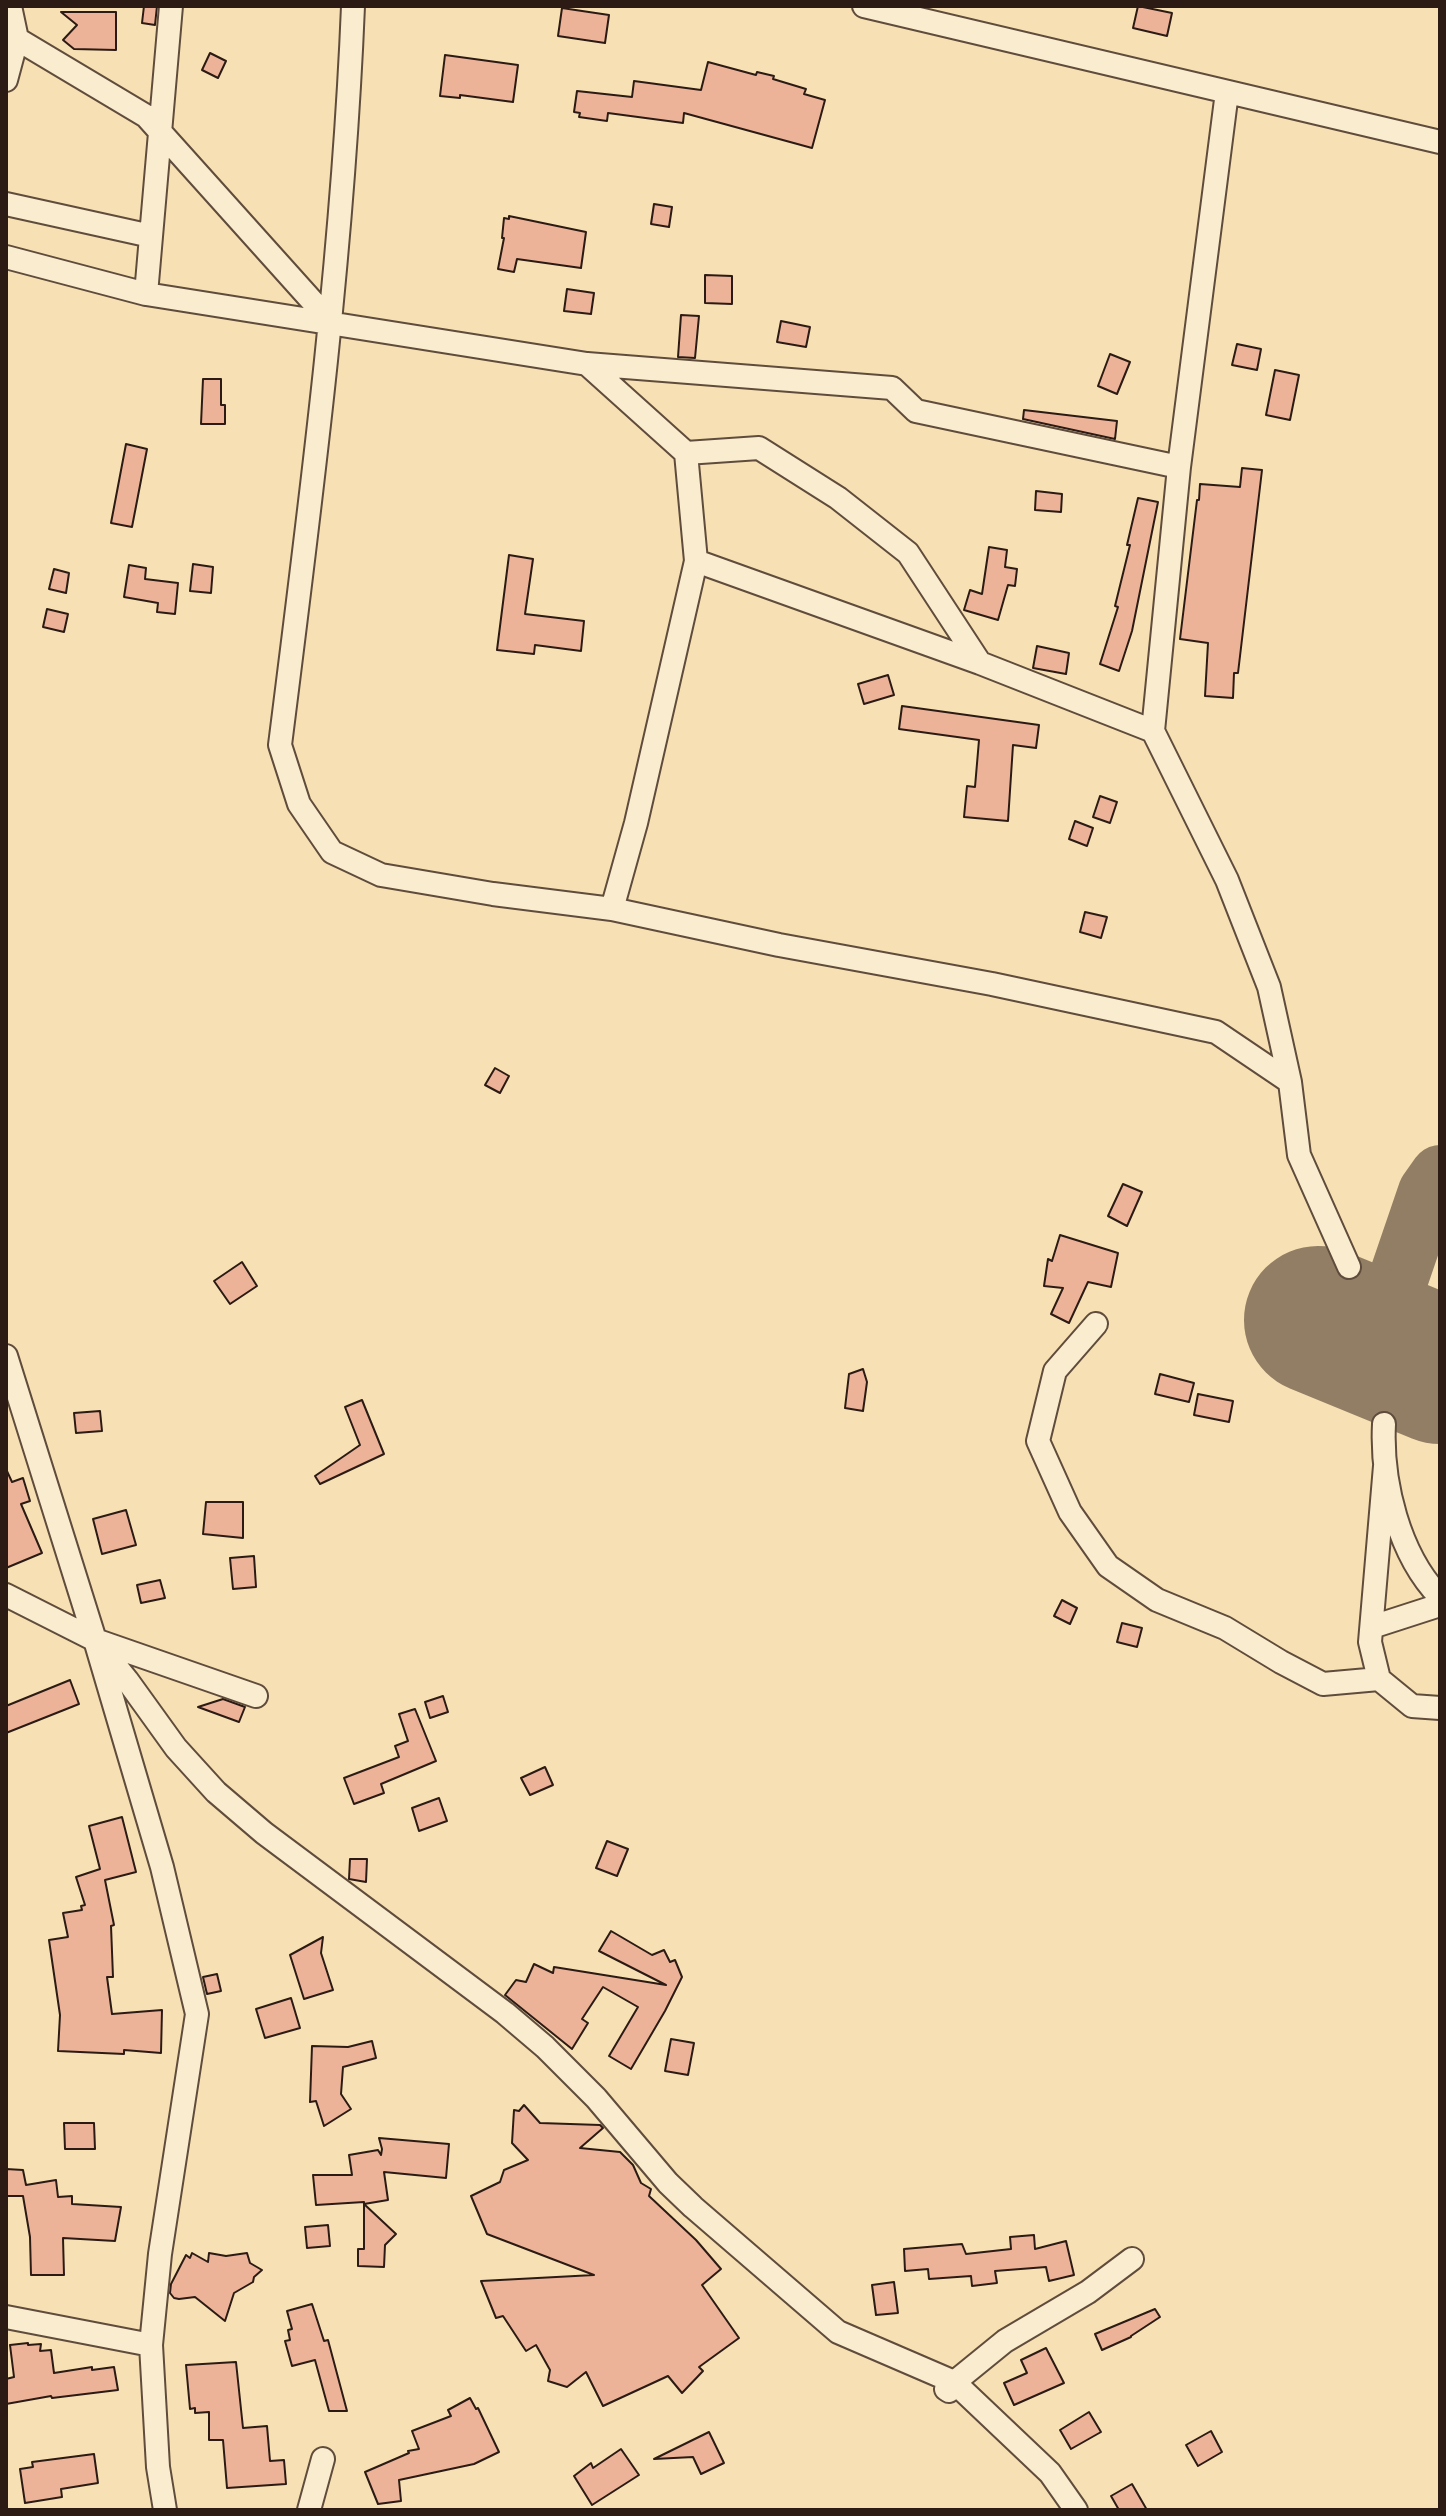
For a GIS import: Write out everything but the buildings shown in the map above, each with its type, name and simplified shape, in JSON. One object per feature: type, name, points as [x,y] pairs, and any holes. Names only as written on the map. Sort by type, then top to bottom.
[{"type":"street","points":[[6,80],[17,39],[10,6]]},
{"type":"street","points":[[146,294],[171,6]]},
{"type":"street","points":[[353,6],[331,322],[280,745],[299,804],[332,852],[381,875],[493,894],[612,909],[1216,1032],[1290,1082]]},
{"type":"street","points":[[864,6],[1440,142]]},
{"type":"street","points":[[17,39],[146,116],[331,322]]},
{"type":"street","points":[[1227,92],[1179,467],[1153,731],[1227,880],[1269,987],[1290,1082],[1299,1155],[1349,1267]]},
{"type":"street","points":[[6,204],[151,236]]},
{"type":"street","points":[[6,257],[146,294],[587,364],[892,388],[916,411],[1179,467]]},
{"type":"street","points":[[587,364],[686,453],[696,561],[636,823],[612,909]]},
{"type":"street","points":[[686,453],[759,448],[838,498],[908,553],[980,663]]},
{"type":"street","points":[[696,561],[980,663],[1153,731]]},
{"type":"street","points":[[1096,1324],[1055,1371],[1038,1441],[1070,1512],[1108,1566],[1157,1600],[1225,1628],[1323,1684],[1379,1679]]},
{"type":"street","points":[[6,1356],[162,1867],[197,2014],[160,2254],[151,2345],[158,2467],[165,2510]]},
{"type":"street","points":[[1384,1424],[1385,1466],[1370,1642],[1379,1679],[1412,1706],[1440,1708]]},
{"type":"street","points":[[1385,1466],[1401,1537],[1440,1597]]},
{"type":"street","points":[[6,1595],[95,1640],[256,1696]]},
{"type":"street","points":[[1372,1627],[1440,1605]]},
{"type":"street","points":[[95,1640],[176,1748],[216,1792],[264,1833],[505,2013],[545,2047],[596,2098],[684,2199],[838,2332],[954,2382],[1050,2473],[1078,2510]]},
{"type":"street","points":[[946,2389],[1005,2341],[1088,2292],[1132,2259]]},
{"type":"street","points":[[6,2317],[151,2345]]},
{"type":"street","points":[[946,2389],[997,2422]]},
{"type":"street","points":[[946,2389],[987,2418],[1064,2486],[1078,2510]]},
{"type":"street","points":[[309,2510],[323,2459]]},
{"type":"taxiway","points":[[1376,1344],[1428,1192],[1440,1175]]},
{"type":"runway","points":[[1318,1320],[1440,1370]]}]
